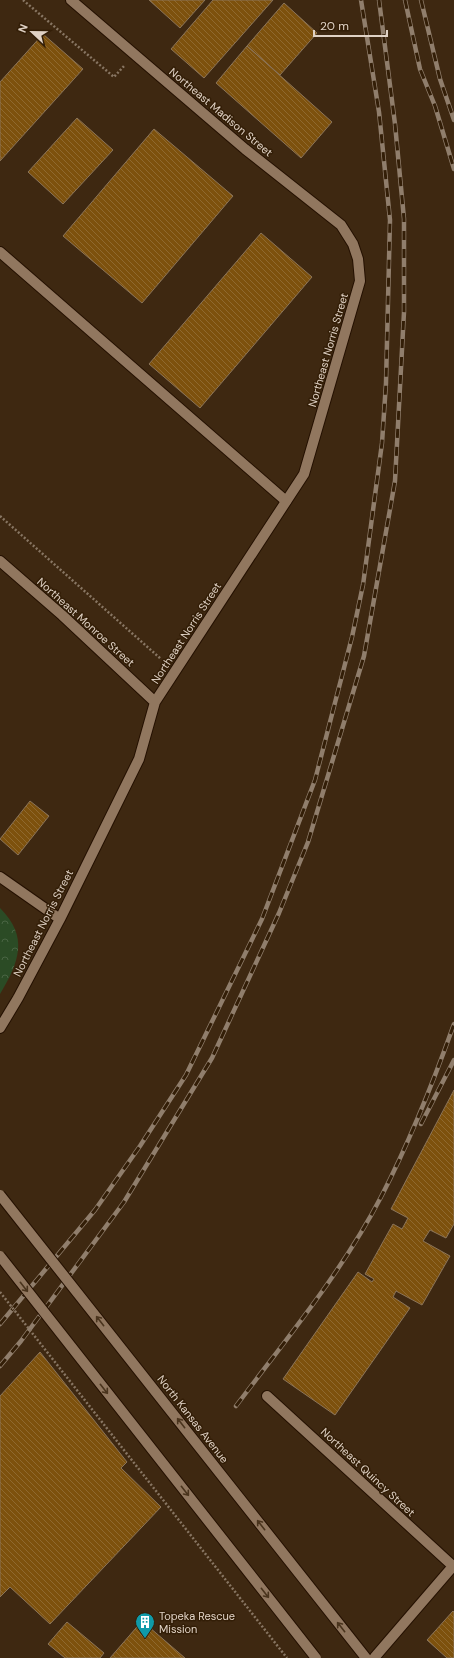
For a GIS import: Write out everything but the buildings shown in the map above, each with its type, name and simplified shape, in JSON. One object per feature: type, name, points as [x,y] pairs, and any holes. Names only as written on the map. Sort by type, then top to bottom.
[{"type":"street","name":"Northeast Madison Street","points":[[71,0],[245,149],[341,225],[353,244]]},
{"type":"street","name":"Northeast Norris Street","points":[[0,1028],[18,998],[60,919],[139,760],[155,702],[304,474],[355,303],[360,280],[358,259],[353,244]]},
{"type":"street","points":[[0,252],[286,501]]},
{"type":"street","name":"Northeast Monroe Street","points":[[0,561],[62,615],[155,702]]},
{"type":"street","points":[[0,877],[60,919]]},
{"type":"street","name":"North Kansas Avenue","points":[[0,1194],[366,1658]]},
{"type":"street","points":[[0,1256],[316,1658]]},
{"type":"street","name":"Northeast Quincy Street","points":[[267,1396],[454,1566]]},
{"type":"street","points":[[374,1658],[454,1566]]},
{"type":"path","points":[[23,0],[114,77],[134,54]]},
{"type":"path","points":[[0,516],[160,658],[174,673]]},
{"type":"path","points":[[0,1292],[287,1658]]},
{"type":"green space","points":[[0,908],[15,929],[18,940],[18,950],[12,971],[0,994]]},
{"type":"railway","points":[[0,1324],[95,1210],[140,1146],[186,1075],[262,919],[315,780],[352,637],[363,585],[382,443],[386,383],[390,220],[379,112],[361,0]]},
{"type":"railway","points":[[0,1366],[21,1341],[124,1202],[212,1058],[279,913],[308,842],[364,656],[395,481],[404,312],[404,219],[395,124],[379,0]]},
{"type":"railway","points":[[405,0],[420,69],[435,106],[454,169]]},
{"type":"railway","points":[[421,0],[440,79],[454,120]]},
{"type":"railway","points":[[236,1406],[313,1304],[366,1225],[392,1176],[411,1133],[454,1024]]},
{"type":"railway","points":[[421,1124],[454,1060]]},
{"type":"place","name":"Topeka Rescue Mission","points":[[145,1639]]}]
